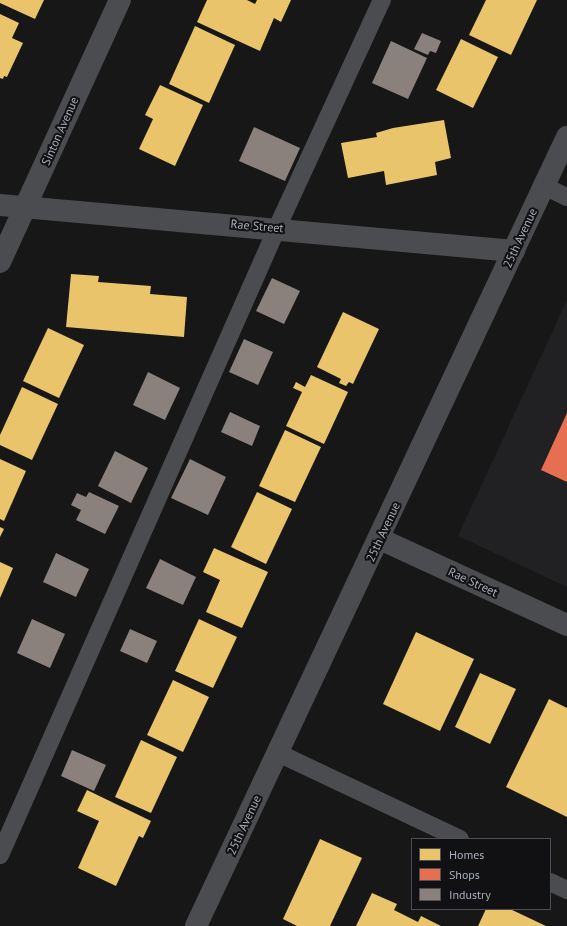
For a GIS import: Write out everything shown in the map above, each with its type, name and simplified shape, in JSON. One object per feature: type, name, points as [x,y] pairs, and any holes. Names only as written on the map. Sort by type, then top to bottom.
[{"type":"street","name":"Sinton Avenue","points":[[0,262],[120,0]]},
{"type":"street","name":"25th Avenue","points":[[196,926],[380,538],[567,137]]},
{"type":"street","name":"Rae Street","points":[[0,205],[277,228],[514,251]]},
{"type":"street","name":"Rae Street","points":[[380,538],[567,625]]},
{"type":"lane","points":[[0,855],[277,228],[382,0]]},
{"type":"lane","points":[[544,186],[567,197]]},
{"type":"lane","points":[[278,753],[458,838]]},
{"type":"lane","points":[[551,882],[567,890]]},
{"type":"shaded area","points":[[567,300],[567,587],[458,536]]},
{"type":"building: Homes","points":[[0,0],[44,0],[35,19],[0,3]]},
{"type":"building: Homes","points":[[207,0],[247,0],[255,4],[257,0],[291,0],[281,22],[274,18],[260,51],[197,22]]},
{"type":"building: Homes","points":[[486,0],[537,0],[511,55],[469,35]]},
{"type":"building: Homes","points":[[0,14],[19,23],[12,38],[23,43],[7,77],[4,76],[3,79],[0,78]]},
{"type":"building: Homes","points":[[195,26],[235,45],[209,103],[169,84]]},
{"type":"building: Homes","points":[[461,39],[498,57],[473,108],[436,90]]},
{"type":"building: Homes","points":[[160,85],[203,105],[175,166],[139,149],[153,119],[145,115]]},
{"type":"building: Homes","points":[[444,120],[451,158],[435,162],[437,175],[386,185],[384,171],[348,178],[341,143],[377,137],[376,133],[393,128]]},
{"type":"building: Homes","points":[[71,274],[99,276],[98,282],[151,286],[150,294],[187,297],[184,337],[66,327]]},
{"type":"building: Homes","points":[[343,312],[379,329],[353,384],[349,382],[346,386],[339,383],[341,379],[317,367]]},
{"type":"building: Homes","points":[[48,328],[84,345],[59,398],[23,381]]},
{"type":"building: Homes","points":[[311,375],[348,392],[324,444],[286,426],[302,392],[293,388],[296,382],[305,387]]},
{"type":"building: Homes","points":[[22,387],[58,404],[32,460],[0,445],[0,435]]},
{"type":"building: Homes","points":[[285,430],[321,447],[295,502],[259,486]]},
{"type":"building: Homes","points":[[0,459],[26,471],[4,521],[0,519]]},
{"type":"building: Homes","points":[[257,492],[292,509],[266,564],[231,547]]},
{"type":"building: Homes","points":[[0,527],[4,529],[0,537]]},
{"type":"building: Homes","points":[[214,548],[268,572],[242,628],[206,612],[220,580],[203,572]]},
{"type":"building: Homes","points":[[0,562],[13,568],[0,598]]},
{"type":"building: Homes","points":[[199,619],[237,637],[213,688],[175,671]]},
{"type":"building: Homes","points":[[416,632],[474,659],[440,731],[383,704]]},
{"type":"building: Homes","points":[[480,673],[516,689],[490,744],[455,727]]},
{"type":"building: Homes","points":[[173,680],[209,697],[183,752],[147,735]]},
{"type":"building: Homes","points":[[549,699],[567,708],[567,817],[506,787]]},
{"type":"building: Homes","points":[[141,740],[177,757],[151,813],[115,797]]},
{"type":"building: Homes","points":[[87,790],[151,821],[143,838],[139,836],[116,886],[78,868],[99,821],[77,811]]},
{"type":"building: Homes","points":[[320,839],[362,858],[330,926],[297,926],[283,919]]},
{"type":"building: Homes","points":[[372,893],[397,904],[394,910],[418,922],[421,916],[441,926],[356,926]]},
{"type":"building: Homes","points":[[486,910],[512,910],[546,926],[478,926]]},
{"type":"building: Shops","points":[[567,413],[567,482],[541,470]]},
{"type":"building: Industry","points":[[422,33],[441,41],[436,53],[430,51],[428,55],[414,49]]},
{"type":"building: Industry","points":[[391,41],[427,58],[408,99],[372,83]]},
{"type":"building: Industry","points":[[254,127],[300,148],[285,181],[239,161]]},
{"type":"building: Industry","points":[[272,278],[300,291],[284,324],[256,311]]},
{"type":"building: Industry","points":[[244,339],[273,352],[258,385],[229,372]]},
{"type":"building: Industry","points":[[148,372],[180,388],[165,420],[133,405]]},
{"type":"building: Industry","points":[[230,412],[260,426],[252,446],[221,432]]},
{"type":"building: Industry","points":[[115,451],[148,468],[131,503],[98,486]]},
{"type":"building: Industry","points":[[190,459],[226,477],[208,515],[171,498]]},
{"type":"building: Industry","points":[[89,492],[119,506],[105,534],[76,520],[81,510],[71,505],[77,493],[86,497]]},
{"type":"building: Industry","points":[[56,553],[89,569],[76,597],[43,582]]},
{"type":"building: Industry","points":[[160,559],[196,577],[183,605],[146,588]]},
{"type":"building: Industry","points":[[32,619],[65,634],[50,668],[17,653]]},
{"type":"building: Industry","points":[[130,629],[157,641],[147,663],[120,651]]},
{"type":"building: Industry","points":[[72,750],[106,765],[94,791],[61,776]]}]
